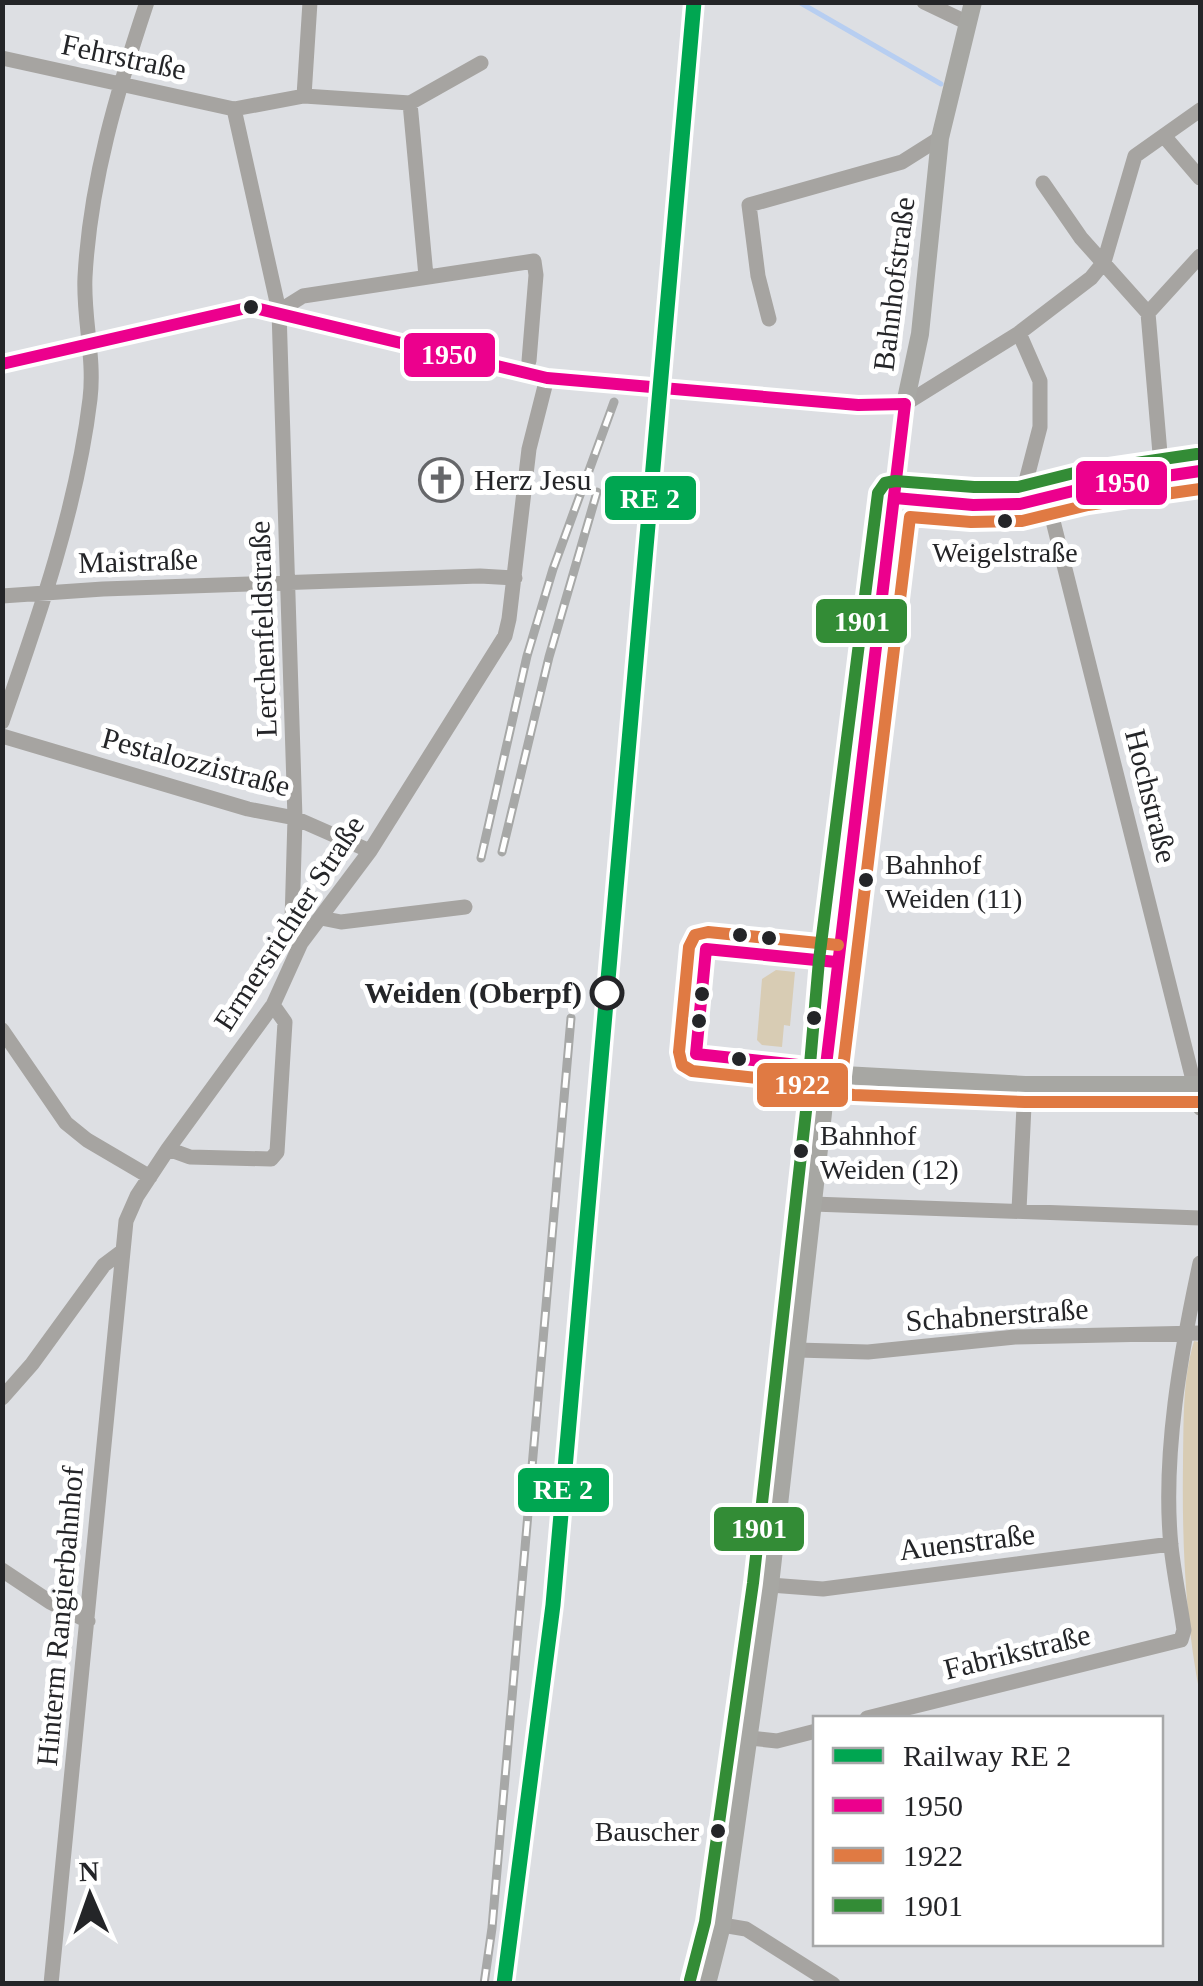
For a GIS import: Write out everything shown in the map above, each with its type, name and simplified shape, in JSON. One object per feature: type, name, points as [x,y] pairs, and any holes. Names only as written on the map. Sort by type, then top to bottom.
[{"type":"main road","name":"Bahnhofstraße","points":[[707,1984],[722,1926],[770,1585],[825,1074],[905,404],[920,334],[940,138],[974,2]]},
{"type":"main road","points":[[2,364],[251,307],[547,378],[858,404],[905,404]]},
{"type":"main road","points":[[825,1074],[1025,1085],[1197,1085]]},
{"type":"street","points":[[2,722],[48,592],[84,434],[92,372],[84,314],[92,207],[120,83],[146,2]]},
{"type":"street","points":[[304,96],[310,2]]},
{"type":"street","points":[[924,2],[968,23]]},
{"type":"street","name":"Fehrstraße","points":[[2,58],[234,109]]},
{"type":"street","points":[[234,109],[304,96],[410,103],[482,63]]},
{"type":"street","points":[[410,103],[426,276]]},
{"type":"street","name":"Lerchenfeldstraße","points":[[234,109],[279,311],[295,818],[292,920],[302,944]]},
{"type":"street","points":[[905,404],[1019,333],[1091,278],[1104,262],[1136,156],[1200,110]]},
{"type":"street","points":[[1164,136],[1200,178]]},
{"type":"street","points":[[769,319],[758,276],[749,204],[902,162],[940,138]]},
{"type":"street","points":[[1043,183],[1082,238],[1148,313],[1162,476]]},
{"type":"street","points":[[1148,313],[1200,256]]},
{"type":"street","points":[[279,311],[304,296],[534,261],[529,361]]},
{"type":"street","points":[[1019,333],[1040,381],[1040,427],[1020,504]]},
{"type":"street","name":"Ermersrichter Straße","points":[[2,1398],[32,1364],[104,1265],[120,1253],[126,1221],[150,1177],[272,1005],[302,944],[370,850],[504,636],[515,578],[529,449],[547,378]]},
{"type":"street","points":[[895,498],[972,506],[1020,504],[1085,488],[1200,472]]},
{"type":"street","name":"Hochstraße","points":[[1047,497],[1200,1108]]},
{"type":"street","name":"Maistraße","points":[[2,596],[480,576],[515,578]]},
{"type":"street","name":"Pestalozzistraße","points":[[2,736],[248,809],[295,818],[370,850]]},
{"type":"street","points":[[321,918],[340,922],[464,907]]},
{"type":"street","points":[[168,1149],[190,1158],[271,1158],[277,1152],[285,1022],[272,1005]]},
{"type":"street","points":[[2,1030],[66,1123],[150,1177]]},
{"type":"street","points":[[1019,1210],[1025,1085]]},
{"type":"street","points":[[813,1204],[1200,1218]]},
{"type":"street","name":"Hinterm Rangierbahnhof","points":[[51,1984],[120,1253]]},
{"type":"street","points":[[1171,1544],[1171,1448],[1193,1333],[1200,1263]]},
{"type":"street","name":"Schabnerstraße","points":[[797,1350],[868,1352],[1014,1337],[1193,1333]]},
{"type":"street","name":"Auenstraße","points":[[770,1585],[823,1589],[1171,1544]]},
{"type":"street","name":"Fabrikstraße","points":[[875,1716],[1181,1640],[1184,1630],[1171,1544]]},
{"type":"street","points":[[2,1570],[50,1602],[88,1621]]},
{"type":"street","points":[[750,1738],[777,1741],[813,1732]]},
{"type":"street","points":[[722,1926],[746,1929],[833,1984]]},
{"type":"shaded area","points":[[776,970],[795,972],[790,1026],[784,1025],[782,1047],[762,1045],[757,1040],[762,979]]},
{"type":"shaded area","points":[[1194,1341],[1200,1342],[1200,1695],[1188,1609],[1183,1522],[1184,1402]]},
{"type":"waterway","points":[[799,2],[941,84]]},
{"type":"railway","points":[[481,858],[527,656],[553,569],[614,402]]},
{"type":"railway","points":[[502,852],[549,657],[597,492]]},
{"type":"railway","points":[[484,1984],[571,1018]]},
{"type":"transit line","points":[[504,1984],[553,1605],[694,2]]},
{"type":"transit line","name":"1950","points":[[2,364],[251,307],[547,378],[858,405],[905,404]]},
{"type":"transit line","name":"1950","points":[[836,962],[706,949],[696,1054],[798,1065],[825,1074],[905,404]]},
{"type":"transit line","name":"1901","points":[[690,1980],[705,1922],[753,1583],[819,960],[878,493],[885,483],[895,481],[1018,487],[1082,471],[1197,454]]},
{"type":"transit line","name":"1950","points":[[895,498],[973,505],[1020,504],[1085,488],[1200,471]]},
{"type":"transit line","name":"1922","points":[[842,1076],[910,517],[1022,521],[1088,505],[1200,489]]},
{"type":"transit line","name":"1922","points":[[838,945],[708,932],[695,935],[689,947],[679,1052],[682,1065],[692,1071],[794,1082],[821,1091],[854,1095],[1025,1102],[1200,1102]]},
{"type":"place","name":"Herz Jesu","points":[[441,480]]},
{"type":"place","name":"Weigelstraße","points":[[1005,521]]},
{"type":"place","name":"Bahnhof Weiden (11)","points":[[866,880]]},
{"type":"place","name":"Weiden (Oberpf)","points":[[607,993]]},
{"type":"place","name":"Bahnhof Weiden (12)","points":[[801,1151]]},
{"type":"place","name":"Bauscher","points":[[718,1831]]}]
